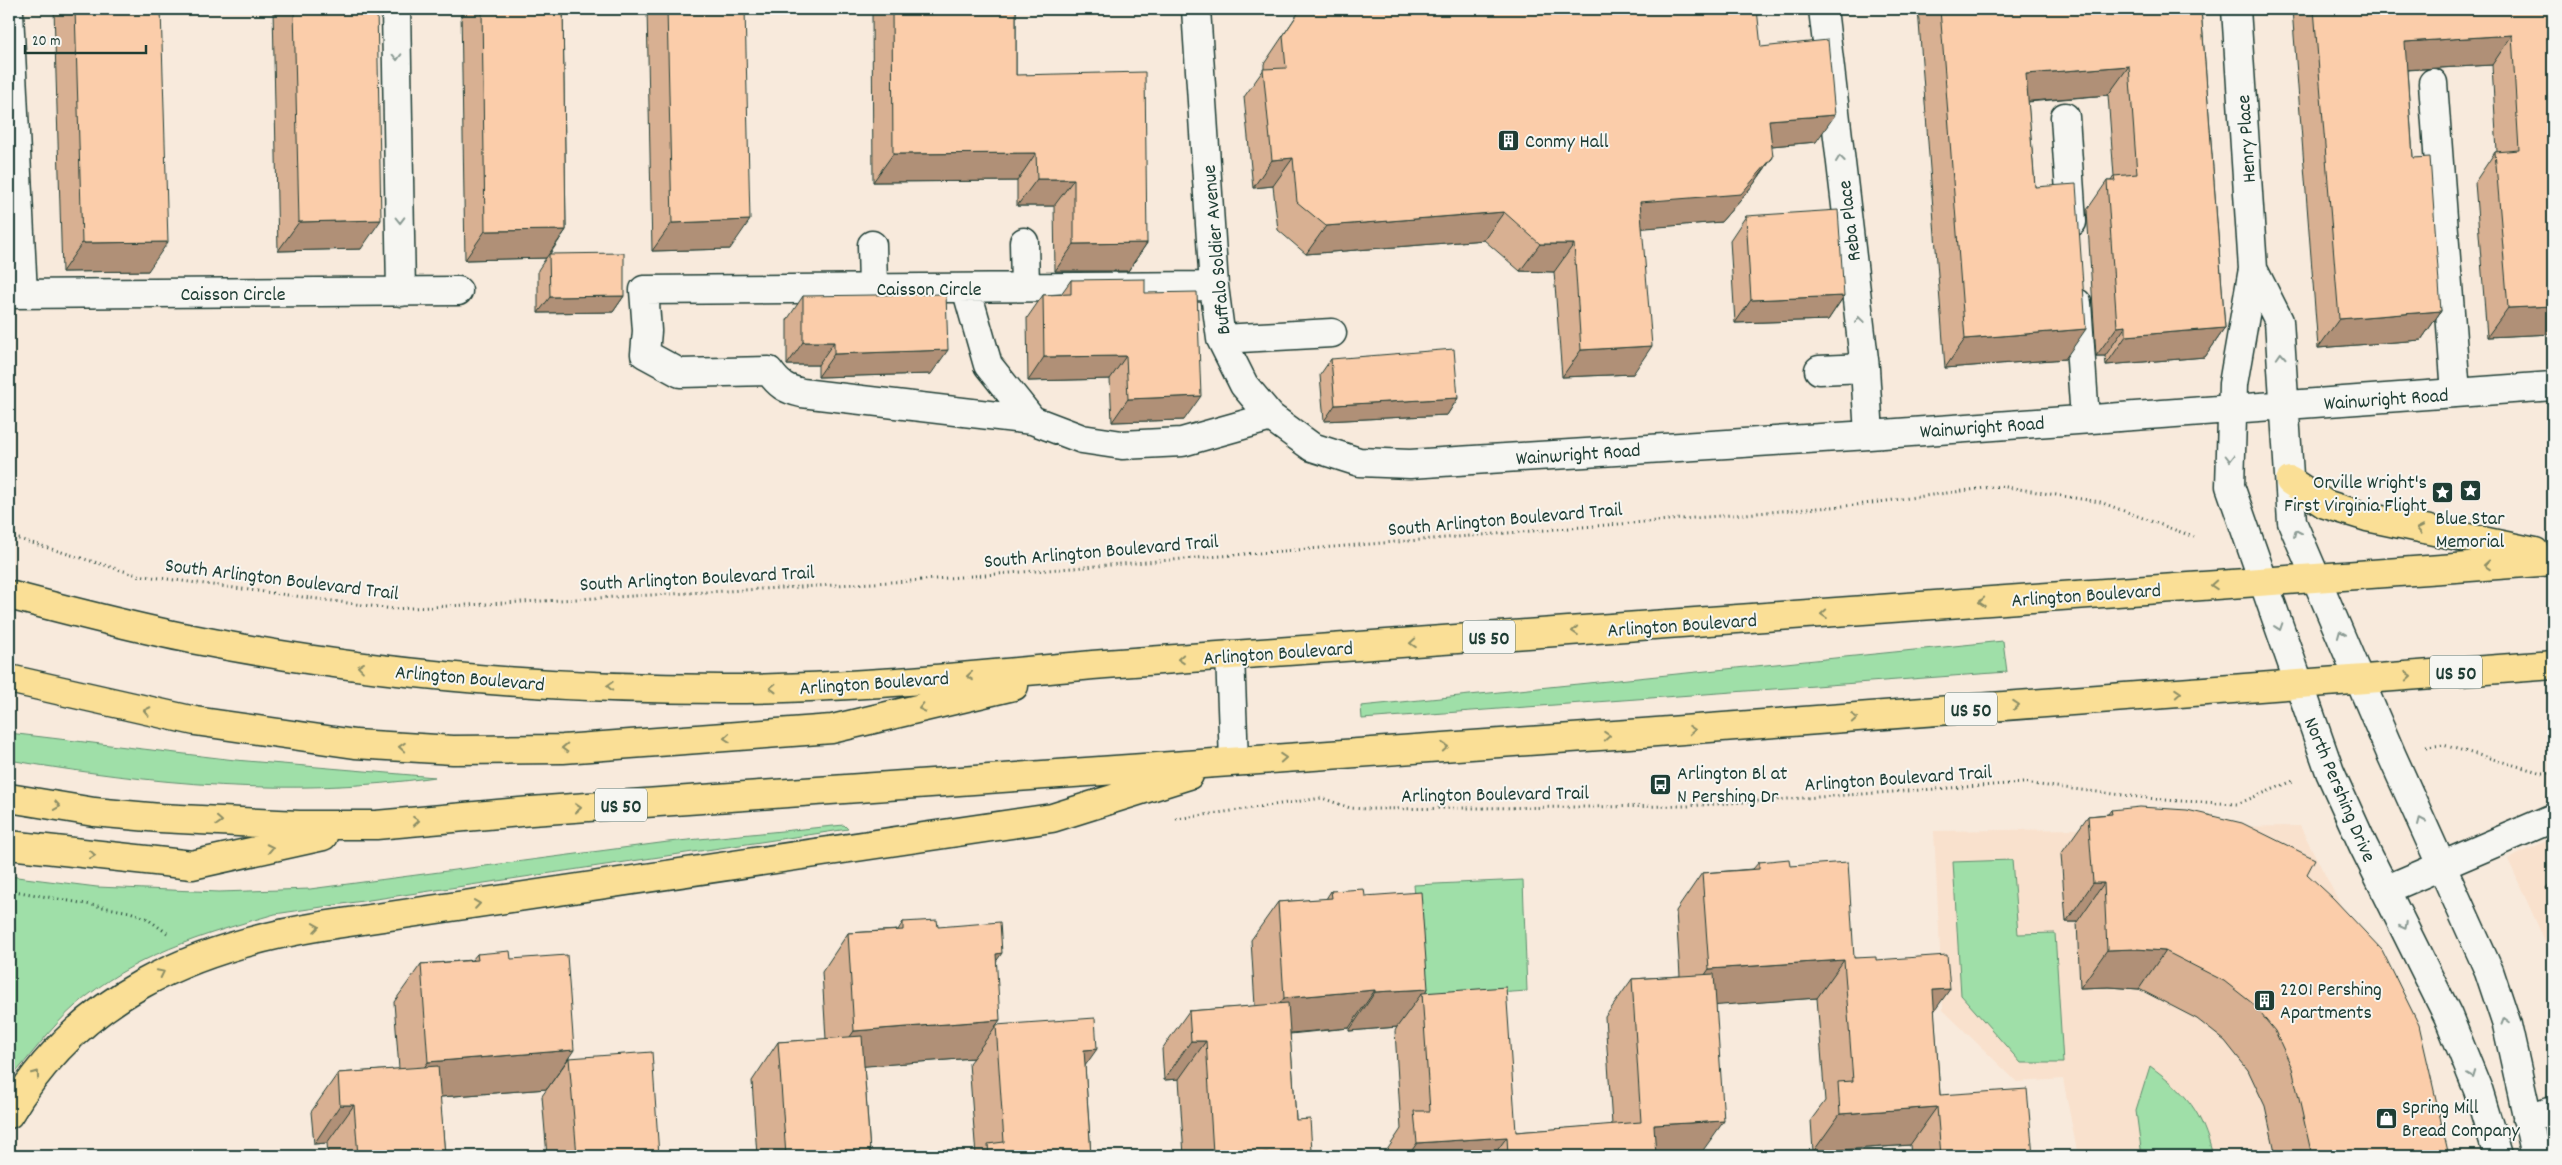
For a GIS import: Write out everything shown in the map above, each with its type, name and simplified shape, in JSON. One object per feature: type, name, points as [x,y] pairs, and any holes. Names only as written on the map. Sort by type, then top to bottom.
[{"type":"highway","points":[[2290,481],[2325,504],[2366,517],[2553,556]]},
{"type":"highway","name":"Arlington Boulevard","points":[[9,595],[116,623],[265,653],[350,666],[497,681],[647,688],[802,687],[876,684],[1105,664],[2553,561]]},
{"type":"highway","points":[[9,679],[195,721],[299,737],[424,748],[563,749],[832,729],[1105,664]]},
{"type":"highway","name":"US 50","points":[[9,798],[94,812],[160,818],[299,825],[376,825],[541,810],[1643,734],[2553,665]]},
{"type":"highway","points":[[9,1114],[42,1066],[94,1014],[122,994],[173,967],[246,941],[322,926],[1052,818],[1234,761]]},
{"type":"highway","points":[[9,845],[192,865],[376,825]]},
{"type":"street","points":[[396,9],[401,292]]},
{"type":"street","name":"Buffalo Soldier Avenue","points":[[1196,9],[1214,286],[1221,339],[1244,385],[1271,417],[1312,447],[1359,462],[1410,464]]},
{"type":"street","name":"Reba Place","points":[[1823,9],[1865,368],[1869,434]]},
{"type":"street","name":"Henry Place","points":[[2232,409],[2233,384],[2253,269],[2236,9]]},
{"type":"street","points":[[9,13],[16,294]]},
{"type":"street","points":[[2433,84],[2456,392]]},
{"type":"street","points":[[2065,116],[2073,246]]},
{"type":"street","points":[[1024,242],[1025,288]]},
{"type":"street","points":[[872,245],[873,288]]},
{"type":"street","name":"Henry Place","points":[[2253,269],[2279,321],[2284,405]]},
{"type":"street","points":[[2075,275],[2085,419]]},
{"type":"street","name":"Caisson Circle","points":[[1032,420],[802,393],[785,389],[778,384],[769,371],[680,373],[645,354],[647,331],[644,290],[1214,286]]},
{"type":"street","points":[[966,288],[988,365],[1032,420],[1082,439],[1122,446],[1182,442],[1271,417]]},
{"type":"street","name":"Caisson Circle","points":[[16,294],[458,291]]},
{"type":"street","points":[[1221,339],[1332,334]]},
{"type":"street","points":[[1819,370],[1865,368]]},
{"type":"street","name":"Wainwright Road","points":[[1410,464],[2553,386]]},
{"type":"street","points":[[2284,405],[2292,522],[2441,866],[2477,942],[2498,995],[2536,1156]]},
{"type":"street","name":"North Pershing Drive","points":[[2232,409],[2230,486],[2298,684],[2330,772],[2452,1024],[2478,1090],[2498,1156]]},
{"type":"street","points":[[1230,655],[1234,761]]},
{"type":"street","points":[[2386,890],[2553,818]]},
{"type":"street","points":[[2527,1119],[2553,1111]]},
{"type":"path","name":"South Arlington Boulevard Trail","points":[[9,536],[137,575],[393,609],[910,581],[1856,506],[2000,486],[2100,502],[2194,537]]},
{"type":"path","points":[[2426,747],[2443,745],[2542,773],[2553,773]]},
{"type":"path","name":"Arlington Boulevard Trail","points":[[1322,798],[1350,808],[1370,809],[1687,806],[2023,783],[2164,800],[2237,804],[2293,781]]},
{"type":"path","points":[[9,890],[130,912],[146,918],[162,928],[172,938]]},
{"type":"shaded area","points":[[2300,826],[2424,1067],[2450,1156],[2078,1156],[2063,1079],[2017,1082],[1943,1010],[1934,831]]},
{"type":"shaded area","points":[[2553,838],[2553,959],[2508,859]]},
{"type":"green space","points":[[2003,641],[2007,672],[1362,719],[1361,706]]},
{"type":"green space","points":[[9,733],[235,760],[435,777],[328,787],[275,787],[221,785],[115,776],[9,760]]},
{"type":"green space","points":[[844,825],[848,829],[275,914],[221,930],[145,960],[97,988],[57,1023],[9,1080],[9,876],[97,887],[219,892],[310,889],[668,842]]},
{"type":"green space","points":[[2012,860],[2018,934],[2055,933],[2063,1063],[2021,1063],[1961,995],[1953,862]]},
{"type":"green space","points":[[1523,880],[1527,991],[1424,998],[1414,885]]},
{"type":"green space","points":[[2150,1066],[2174,1085],[2198,1115],[2204,1127],[2213,1156],[2142,1156],[2136,1111]]},
{"type":"building","points":[[75,9],[161,9],[168,242],[82,243]]},
{"type":"building","points":[[294,9],[377,9],[381,220],[299,222]]},
{"type":"building","points":[[482,9],[563,9],[566,230],[485,231]]},
{"type":"building","points":[[667,9],[745,9],[750,220],[672,223]]},
{"type":"building","points":[[892,9],[1016,9],[1016,75],[1145,72],[1147,243],[1074,244],[1074,179],[1037,179],[1036,153],[893,154]]},
{"type":"building","name":"Conmy Hall","points":[[1301,9],[1757,9],[1761,47],[1828,40],[1835,115],[1769,120],[1773,157],[1741,194],[1640,202],[1652,346],[1581,350],[1574,244],[1540,244],[1504,212],[1326,226],[1297,202],[1293,158],[1272,160],[1263,69],[1286,68],[1283,36]]},
{"type":"building","points":[[1940,9],[2201,9],[2225,328],[2126,336],[2126,326],[2117,327],[2107,181],[2115,181],[2114,176],[2137,174],[2129,66],[2026,74],[2035,187],[2076,184],[2086,329],[1965,339]]},
{"type":"building","points":[[2314,9],[2553,9],[2553,306],[2508,308],[2495,152],[2519,150],[2512,35],[2405,42],[2413,158],[2430,157],[2441,311],[2339,319]]},
{"type":"building","points":[[1838,210],[1844,296],[1751,300],[1746,216]]},
{"type":"building","points":[[624,253],[624,296],[550,297],[549,254]]},
{"type":"building","points":[[1145,279],[1145,293],[1197,292],[1201,396],[1128,399],[1126,356],[1044,357],[1043,295],[1071,294],[1071,280]]},
{"type":"building","points":[[946,294],[948,350],[834,354],[834,342],[803,342],[803,296]]},
{"type":"building","points":[[1454,349],[1458,398],[1335,405],[1331,359]]},
{"type":"building","name":"2201 Pershing Apartments","points":[[2140,807],[2187,810],[2242,823],[2315,859],[2307,874],[2333,898],[2382,950],[2419,1025],[2449,1156],[2312,1156],[2292,1068],[2275,1031],[2252,1003],[2224,981],[2165,951],[2107,950],[2104,883],[2093,883],[2088,816],[2112,814],[2111,810]]},
{"type":"building","points":[[1789,859],[1790,866],[1848,862],[1854,958],[1876,957],[1876,960],[1947,955],[1950,989],[1933,990],[1940,1095],[2027,1089],[2033,1156],[1941,1156],[1937,1107],[1840,1114],[1838,1082],[1853,1081],[1844,960],[1709,969],[1702,873],[1759,869],[1759,862]]},
{"type":"building","points":[[1364,889],[1365,896],[1421,892],[1428,989],[1375,992],[1375,990],[1284,998],[1278,902],[1332,898],[1331,891]]},
{"type":"building","points":[[937,920],[938,927],[1000,922],[1002,953],[996,954],[1000,1020],[854,1031],[848,933],[903,930],[903,922]]},
{"type":"building","points":[[510,951],[511,959],[567,955],[574,1050],[428,1062],[421,964],[478,960],[477,954]]},
{"type":"building","points":[[1714,974],[1724,1121],[1654,1125],[1656,1156],[1508,1156],[1507,1137],[1417,1143],[1414,1111],[1430,1111],[1422,993],[1506,987],[1516,1132],[1641,1122],[1632,979]]},
{"type":"building","points":[[1288,1003],[1296,1120],[1310,1119],[1312,1151],[1236,1156],[1176,1156],[1213,1153],[1206,1041],[1191,1041],[1189,1011]]},
{"type":"building","points":[[1095,1018],[1097,1049],[1084,1050],[1091,1156],[989,1156],[988,1144],[1004,1142],[996,1025]]},
{"type":"building","points":[[862,1036],[870,1153],[886,1152],[886,1156],[786,1156],[778,1042]]},
{"type":"building","points":[[652,1052],[659,1156],[577,1156],[569,1058]]},
{"type":"building","points":[[438,1066],[445,1156],[358,1156],[354,1105],[340,1105],[338,1073]]},
{"type":"place","name":"Conmy Hall","points":[[1509,140]]},
{"type":"place","name":"Blue Star Memorial","points":[[2470,491]]},
{"type":"place","name":"Orville Wright's First Virginia Flight","points":[[2443,492]]},
{"type":"place","name":"Arlington Bl at N Pershing Dr","points":[[1661,784]]},
{"type":"place","name":"2201 Pershing Apartments","points":[[2264,1000]]},
{"type":"place","name":"Spring Mill Bread Company","points":[[2386,1118]]}]
